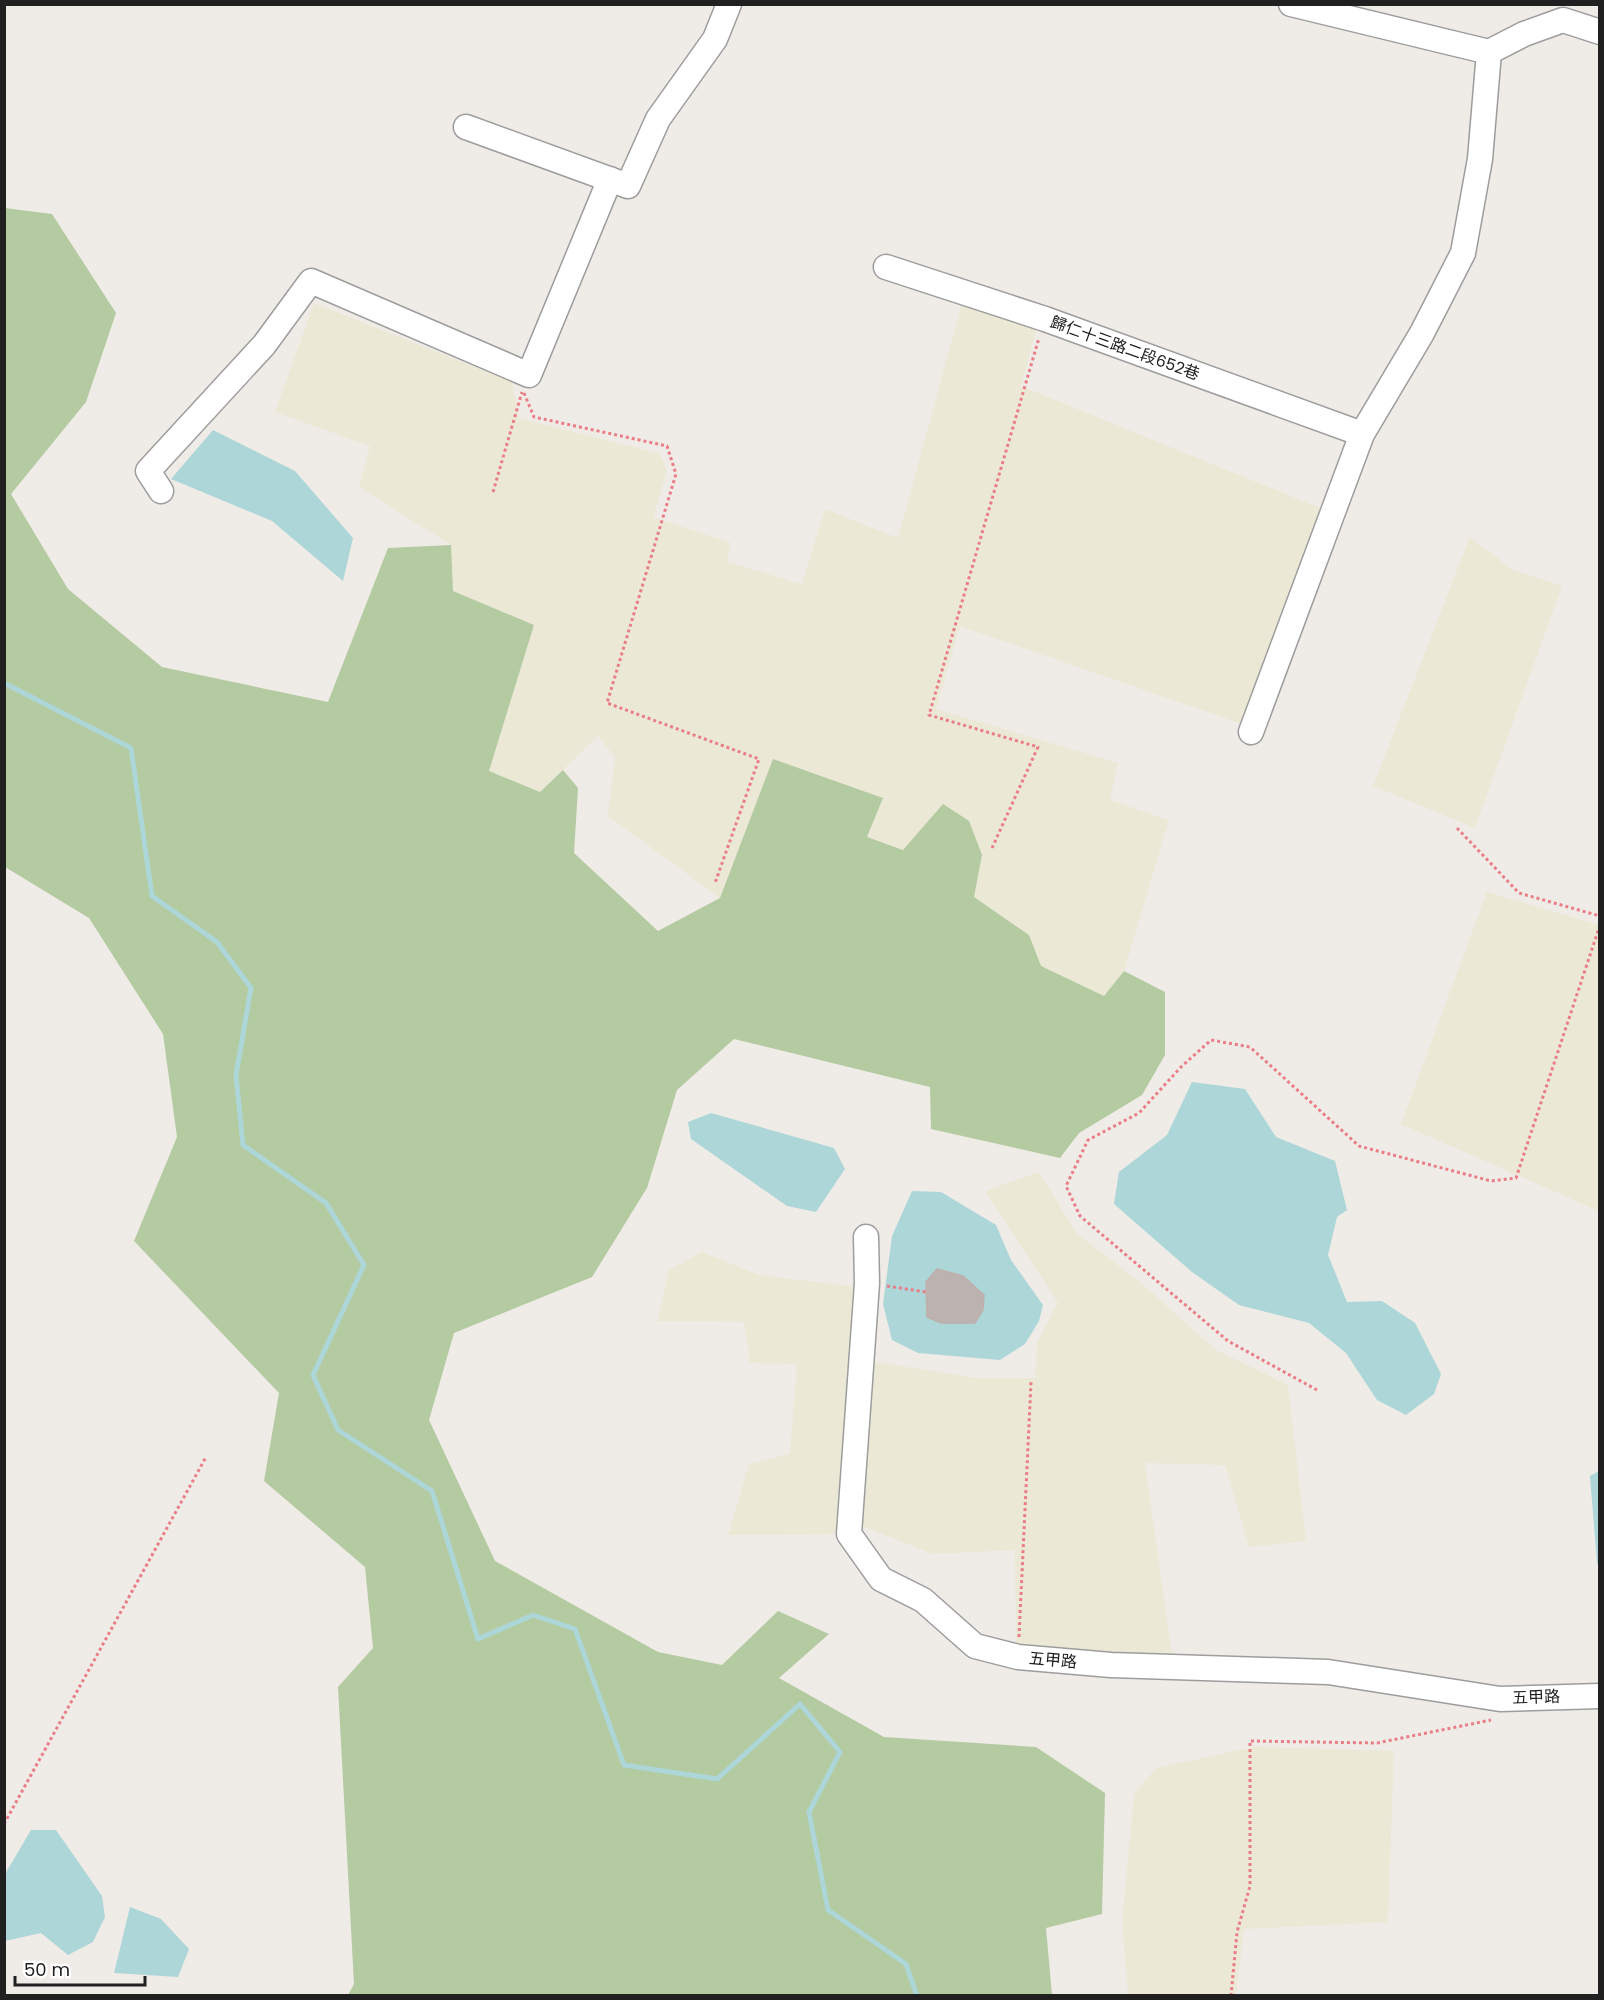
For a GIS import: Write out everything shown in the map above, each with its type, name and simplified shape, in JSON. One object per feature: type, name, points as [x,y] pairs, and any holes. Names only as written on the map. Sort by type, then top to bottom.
[{"type":"street","points":[[466,127],[628,186],[658,119],[715,39],[729,4]]},
{"type":"street","points":[[1291,4],[1489,52],[1524,34],[1563,20],[1594,30]]},
{"type":"street","points":[[1578,4],[1594,30],[1599,51]]},
{"type":"street","points":[[1251,732],[1362,434],[1422,333],[1463,253],[1480,159],[1489,52]]},
{"type":"street","points":[[161,491],[148,471],[264,345],[311,281],[526,383],[610,179]]},
{"type":"street","name":"歸仁十三路二段652巷","points":[[886,267],[1044,319],[1362,434]]},
{"type":"street","name":"五甲路","points":[[866,1237],[867,1283],[849,1534],[881,1580],[923,1600],[975,1646],[1018,1657],[1111,1665],[1328,1672],[1500,1699],[1599,1696]]},
{"type":"path","points":[[992,848],[1038,747],[929,716],[1044,319]]},
{"type":"path","points":[[493,492],[526,383]]},
{"type":"path","points":[[526,383],[534,417],[667,446],[676,474],[607,703],[759,759],[715,883]]},
{"type":"path","points":[[1457,828],[1519,893],[1599,916]]},
{"type":"path","points":[[1317,1390],[1228,1341],[1080,1216],[1066,1186],[1088,1140],[1139,1113],[1181,1067],[1211,1040],[1250,1047],[1359,1146],[1491,1181],[1516,1178],[1599,925]]},
{"type":"path","points":[[884,1285],[926,1292]]},
{"type":"path","points":[[1018,1657],[1031,1382]]},
{"type":"path","points":[[4,1824],[206,1457]]},
{"type":"path","points":[[1231,1995],[1237,1932],[1250,1886],[1250,1741],[1377,1743],[1415,1737],[1497,1718],[1500,1699]]},
{"type":"shaded area","points":[[314,303],[512,382],[519,418],[660,454],[667,471],[653,517],[731,543],[727,562],[802,584],[825,509],[898,538],[962,303],[1038,324],[1021,386],[1320,508],[1245,725],[960,626],[936,709],[1118,763],[1110,800],[1169,820],[1124,971],[1104,996],[1040,966],[1029,935],[974,897],[982,855],[904,850],[867,837],[883,798],[773,759],[720,898],[608,816],[615,757],[598,736],[540,792],[489,771],[534,625],[453,591],[451,545],[359,487],[370,446],[275,412]]},
{"type":"shaded area","points":[[1470,537],[1513,570],[1562,586],[1475,828],[1373,786]]},
{"type":"shaded area","points":[[1487,892],[1599,925],[1599,1211],[1401,1124]]},
{"type":"shaded area","points":[[1039,1172],[1077,1234],[1140,1282],[1216,1350],[1288,1385],[1306,1541],[1249,1547],[1225,1465],[1145,1463],[1172,1655],[1016,1647],[1015,1550],[933,1554],[864,1527],[831,1534],[728,1535],[749,1464],[790,1454],[797,1364],[750,1363],[744,1322],[657,1321],[669,1270],[702,1252],[759,1275],[857,1287],[850,1358],[975,1378],[1035,1378],[1037,1342],[1058,1303],[985,1191]]},
{"type":"shaded area","points":[[1254,1747],[1394,1751],[1388,1922],[1244,1929],[1236,1995],[1128,1995],[1122,1922],[1134,1794],[1156,1768]]},
{"type":"green space","points":[[5,208],[52,214],[116,313],[86,402],[11,494],[68,589],[162,667],[328,702],[388,548],[451,545],[453,591],[534,625],[489,771],[540,792],[563,770],[578,788],[574,853],[658,931],[720,898],[773,759],[883,798],[867,837],[903,850],[943,804],[969,821],[982,855],[974,897],[1029,935],[1041,966],[1104,996],[1124,971],[1165,992],[1165,1055],[1142,1095],[1079,1133],[1060,1158],[931,1129],[930,1087],[734,1039],[677,1090],[647,1188],[592,1277],[454,1333],[429,1420],[495,1561],[658,1652],[722,1665],[778,1611],[829,1634],[779,1678],[884,1737],[1036,1747],[1105,1793],[1102,1914],[1046,1928],[1052,1995],[348,1995],[354,1984],[338,1687],[373,1648],[365,1567],[264,1481],[279,1393],[134,1241],[177,1137],[163,1034],[89,918],[5,867]]},
{"type":"water","points":[[213,430],[295,471],[353,538],[343,581],[272,521],[171,479]]},
{"type":"water","points":[[1192,1082],[1245,1089],[1276,1137],[1335,1161],[1347,1210],[1337,1217],[1328,1255],[1347,1302],[1382,1301],[1415,1323],[1441,1374],[1434,1394],[1406,1415],[1377,1400],[1346,1353],[1309,1323],[1239,1305],[1192,1272],[1114,1204],[1119,1172],[1167,1135]]},
{"type":"water","points":[[711,1113],[834,1148],[845,1169],[816,1212],[787,1206],[691,1139],[688,1122]]},
{"type":"water","points":[[912,1191],[941,1192],[996,1225],[1011,1260],[1043,1305],[1039,1321],[1025,1344],[1000,1360],[918,1353],[892,1340],[883,1304],[892,1236]],"holes":[[[937,1269],[963,1276],[984,1295],[983,1310],[975,1323],[941,1323],[927,1316],[926,1282]]]},
{"type":"water","points":[[1599,1471],[1599,1566],[1590,1476]]},
{"type":"water","points":[[31,1830],[56,1830],[102,1896],[105,1917],[93,1942],[68,1955],[41,1933],[5,1941],[5,1874]]},
{"type":"water","points":[[130,1907],[161,1919],[189,1949],[178,1977],[114,1973]]},
{"type":"building","points":[[937,1269],[963,1276],[984,1295],[983,1310],[975,1323],[941,1323],[927,1317],[926,1282]]},
{"type":"waterway","points":[[4,683],[131,748],[152,896],[217,942],[251,988],[236,1075],[243,1145],[326,1203],[364,1265],[313,1375],[338,1430],[432,1491],[478,1639],[533,1615],[575,1629],[624,1765],[717,1779],[800,1704],[840,1752],[809,1812],[828,1910],[906,1964],[917,1996]]}]
